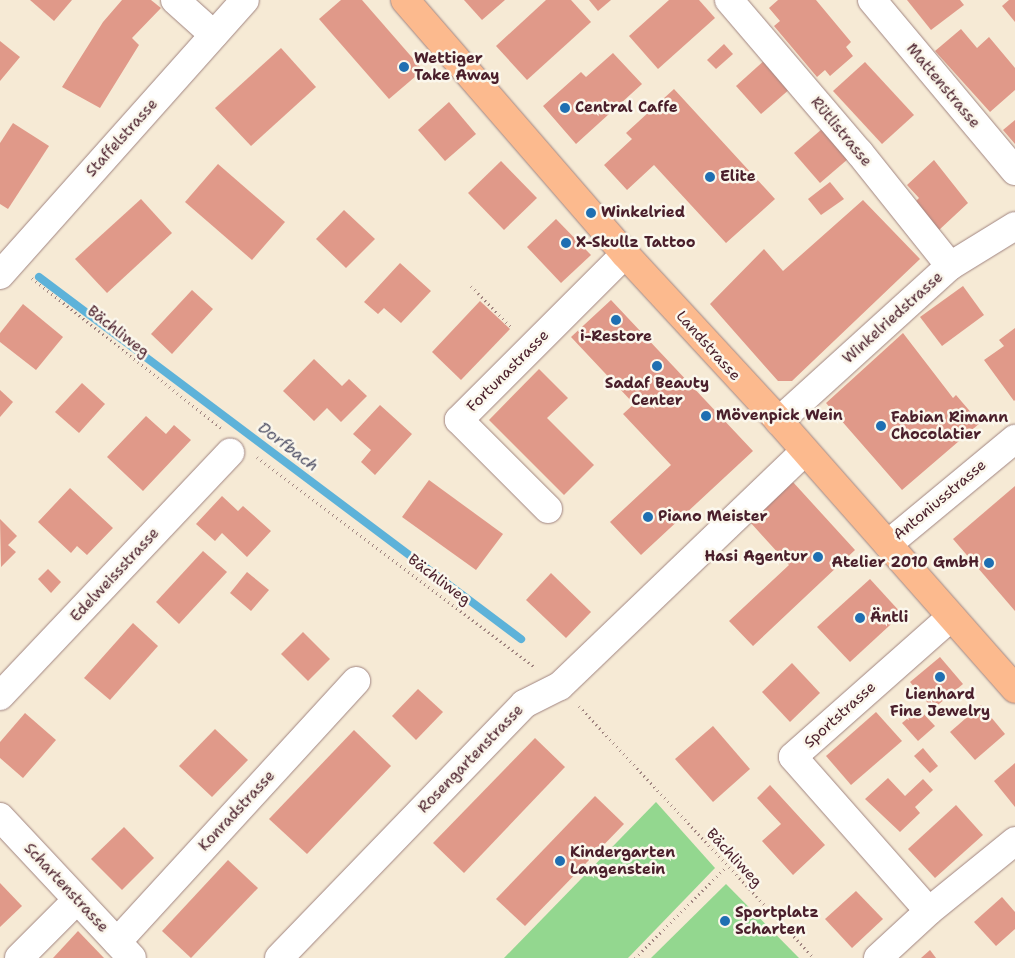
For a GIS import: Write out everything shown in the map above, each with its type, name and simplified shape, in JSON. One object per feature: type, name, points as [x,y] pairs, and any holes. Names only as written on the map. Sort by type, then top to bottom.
[{"type":"main road","name":"Landstrasse","points":[[405,0],[625,254],[779,421],[1015,689]]},
{"type":"street","points":[[175,0],[214,35]]},
{"type":"street","name":"Staffelstrasse","points":[[6,268],[245,0]]},
{"type":"street","name":"Rütlistrasse","points":[[729,0],[859,152],[950,266]]},
{"type":"street","name":"Mattenstrasse","points":[[872,0],[1015,171]]},
{"type":"street","name":"Winkelriedstrasse","points":[[779,421],[950,266],[1015,226]]},
{"type":"street","name":"Fortunastrasse","points":[[548,509],[459,420],[625,254]]},
{"type":"street","name":"Antoniusstrasse","points":[[888,544],[1015,439]]},
{"type":"street","name":"Edelweissstrasse","points":[[0,696],[237,446]]},
{"type":"street","name":"Rosengartenstrasse","points":[[279,958],[524,704],[560,686],[805,450]]},
{"type":"street","name":"Sportstrasse","points":[[929,911],[793,757],[951,617]]},
{"type":"street","name":"Konradstrasse","points":[[124,950],[356,681]]},
{"type":"street","name":"Schartenstrasse","points":[[0,817],[76,901],[124,950]]},
{"type":"street","points":[[878,958],[929,911],[1015,840]]},
{"type":"street","points":[[19,958],[76,901]]},
{"type":"path","name":"Bächliweg","points":[[6,268],[237,446],[560,686],[726,866],[814,958]]},
{"type":"path","points":[[471,286],[532,348]]},
{"type":"path","points":[[636,958],[726,866]]},
{"type":"green space","points":[[656,802],[715,868],[628,958],[504,958]]},
{"type":"green space","name":"Sportplatz Scharten","points":[[726,884],[799,958],[651,958]]},
{"type":"building","points":[[30,0],[72,0],[54,21]]},
{"type":"building","points":[[122,0],[151,0],[161,8],[132,38],[139,45],[100,108],[62,87],[103,22]]},
{"type":"building","points":[[341,0],[362,0],[423,70],[389,99],[319,19]]},
{"type":"building","points":[[464,0],[505,0],[482,20]]},
{"type":"building","points":[[546,0],[571,0],[591,22],[527,80],[496,46]]},
{"type":"building","points":[[589,0],[611,0],[598,11]]},
{"type":"building","points":[[669,0],[699,0],[715,18],[658,69],[629,36]]},
{"type":"building","points":[[778,0],[816,0],[851,42],[846,47],[853,56],[830,76],[825,70],[817,77],[774,26],[780,21],[769,8]]},
{"type":"building","points":[[907,0],[960,0],[964,5],[931,30]]},
{"type":"building","points":[[1009,0],[1015,0],[1015,22],[1002,6]]},
{"type":"building","points":[[961,29],[977,48],[989,37],[1015,68],[1015,90],[990,112],[935,51]]},
{"type":"building","points":[[0,41],[20,57],[0,81]]},
{"type":"building","points":[[724,44],[733,54],[716,69],[707,60]]},
{"type":"building","points":[[281,48],[316,87],[251,146],[215,108]]},
{"type":"building","points":[[613,53],[642,84],[576,144],[543,106],[581,72],[586,77]]},
{"type":"building","points":[[766,59],[791,88],[761,114],[736,86]]},
{"type":"building","points":[[865,62],[914,115],[882,144],[833,91]]},
{"type":"building","name":"Elite","points":[[674,89],[775,199],[726,243],[654,165],[627,190],[604,165],[632,139],[626,133]]},
{"type":"building","points":[[449,102],[476,134],[445,161],[418,130]]},
{"type":"building","points":[[1015,120],[1015,144],[1003,130]]},
{"type":"building","points":[[13,123],[49,146],[8,209],[0,204],[0,143]]},
{"type":"building","points":[[822,129],[848,159],[820,183],[794,153]]},
{"type":"building","points":[[934,160],[968,203],[939,230],[914,203],[919,198],[907,185]]},
{"type":"building","points":[[501,161],[537,198],[504,230],[468,193]]},
{"type":"building","points":[[218,164],[285,222],[252,260],[185,202]]},
{"type":"building","points":[[830,182],[844,199],[821,215],[808,199]]},
{"type":"building","points":[[141,199],[172,233],[107,293],[75,259]]},
{"type":"building","points":[[863,200],[920,259],[792,381],[778,381],[710,304],[764,249],[783,271]]},
{"type":"building","points":[[344,210],[375,239],[346,268],[316,239]]},
{"type":"building","points":[[556,219],[591,255],[561,283],[527,247]]},
{"type":"building","points":[[400,263],[431,291],[401,323],[384,308],[378,314],[364,302]]},
{"type":"building","points":[[963,286],[984,315],[942,346],[920,317]]},
{"type":"building","points":[[192,290],[213,309],[172,354],[151,334]]},
{"type":"building","points":[[611,300],[753,451],[641,555],[610,522],[671,465],[623,414],[634,404],[571,337]]},
{"type":"building","points":[[480,301],[510,329],[461,380],[432,352]]},
{"type":"building","points":[[23,304],[63,337],[36,370],[0,342],[0,333]]},
{"type":"building","points":[[1015,328],[1014,401],[984,360],[1004,346],[999,340]]},
{"type":"building","name":"Fabian Rimann Chocolatier","points":[[903,333],[953,398],[956,395],[980,423],[902,490],[826,403]]},
{"type":"building","points":[[314,359],[342,386],[349,379],[367,396],[341,422],[327,408],[314,421],[283,391]]},
{"type":"building","points":[[539,369],[568,398],[547,418],[594,465],[564,495],[489,420]]},
{"type":"building","points":[[82,383],[105,404],[79,433],[55,412]]},
{"type":"building","points":[[0,390],[13,402],[0,417]]},
{"type":"building","points":[[380,405],[412,434],[375,475],[361,462],[371,450],[353,434]]},
{"type":"building","points":[[146,416],[166,434],[174,425],[191,440],[143,491],[107,457]]},
{"type":"building","points":[[429,480],[503,534],[476,570],[402,517]]},
{"type":"building","points":[[792,481],[855,550],[753,646],[729,621],[789,565],[750,522]]},
{"type":"building","points":[[1015,486],[1015,611],[953,539]]},
{"type":"building","points":[[70,488],[113,528],[87,555],[77,546],[71,553],[38,522]]},
{"type":"building","points":[[222,496],[238,511],[243,506],[271,531],[247,557],[222,533],[215,541],[196,524]]},
{"type":"building","points":[[0,519],[17,536],[8,545],[16,552],[1,567]]},
{"type":"building","points":[[203,551],[227,572],[179,624],[156,602]]},
{"type":"building","points":[[48,569],[61,582],[51,593],[38,579]]},
{"type":"building","points":[[247,572],[269,590],[251,611],[230,593]]},
{"type":"building","points":[[551,573],[591,612],[566,638],[526,600]]},
{"type":"building","points":[[870,579],[902,614],[850,662],[817,627]]},
{"type":"building","points":[[133,623],[158,646],[110,700],[84,678]]},
{"type":"building","points":[[303,632],[330,659],[308,681],[281,654]]},
{"type":"building","points":[[940,657],[963,684],[933,709],[910,682]]},
{"type":"building","points":[[792,663],[820,693],[790,722],[762,692]]},
{"type":"building","points":[[418,689],[443,712],[416,740],[392,716]]},
{"type":"building","points":[[981,705],[1005,734],[975,760],[950,732]]},
{"type":"building","points":[[919,709],[935,726],[918,741],[902,723]]},
{"type":"building","points":[[876,712],[902,741],[851,785],[826,756]]},
{"type":"building","points":[[25,713],[56,740],[23,778],[0,758],[0,742]]},
{"type":"building","points":[[713,726],[750,769],[713,802],[675,759]]},
{"type":"building","points":[[215,729],[248,760],[212,797],[179,766]]},
{"type":"building","points":[[354,730],[391,766],[307,854],[269,819]]},
{"type":"building","points":[[535,738],[565,767],[464,873],[433,843]]},
{"type":"building","points":[[923,748],[938,766],[930,773],[914,756]]},
{"type":"building","points":[[1015,763],[1015,807],[994,781]]},
{"type":"building","points":[[888,778],[905,796],[923,779],[933,790],[915,807],[920,813],[900,832],[865,799]]},
{"type":"building","points":[[770,785],[825,845],[793,875],[762,841],[781,824],[757,798]]},
{"type":"building","name":"Kindergarten Langenstein","points":[[595,796],[624,824],[525,926],[496,899]]},
{"type":"building","points":[[956,805],[983,835],[935,878],[908,849]]},
{"type":"building","points":[[124,827],[154,858],[122,890],[91,859]]},
{"type":"building","points":[[228,860],[258,888],[191,958],[162,931]]},
{"type":"building","points":[[0,883],[22,906],[0,927]]},
{"type":"building","points":[[856,891],[883,919],[852,948],[825,919]]},
{"type":"building","points":[[1002,897],[1015,912],[1015,929],[996,946],[974,922]]},
{"type":"building","points":[[78,931],[104,958],[53,958]]},
{"type":"building","points":[[930,950],[936,958],[921,958]]},
{"type":"waterway","name":"Dorfbach","points":[[39,277],[521,639]]},
{"type":"place","name":"Wettiger Take Away","points":[[404,67]]},
{"type":"place","name":"Central Caffe","points":[[565,108]]},
{"type":"place","name":"Elite","points":[[710,177]]},
{"type":"place","name":"Winkelried","points":[[591,213]]},
{"type":"place","name":"X-Skullz Tattoo","points":[[566,243]]},
{"type":"place","name":"i-Restore","points":[[616,320]]},
{"type":"place","name":"Sadaf Beauty Center","points":[[657,366]]},
{"type":"place","name":"Mövenpick Wein","points":[[706,416]]},
{"type":"place","name":"Fabian Rimann Chocolatier","points":[[881,426]]},
{"type":"place","name":"Piano Meister","points":[[648,517]]},
{"type":"place","name":"Hasi Agentur","points":[[818,557]]},
{"type":"place","name":"Atelier 2010 GmbH","points":[[989,563]]},
{"type":"place","name":"Äntli","points":[[860,618]]},
{"type":"place","name":"Lienhard Fine Jewelry","points":[[940,677]]},
{"type":"place","name":"Kindergarten Langenstein","points":[[560,861]]},
{"type":"place","name":"Sportplatz Scharten","points":[[725,921]]}]
